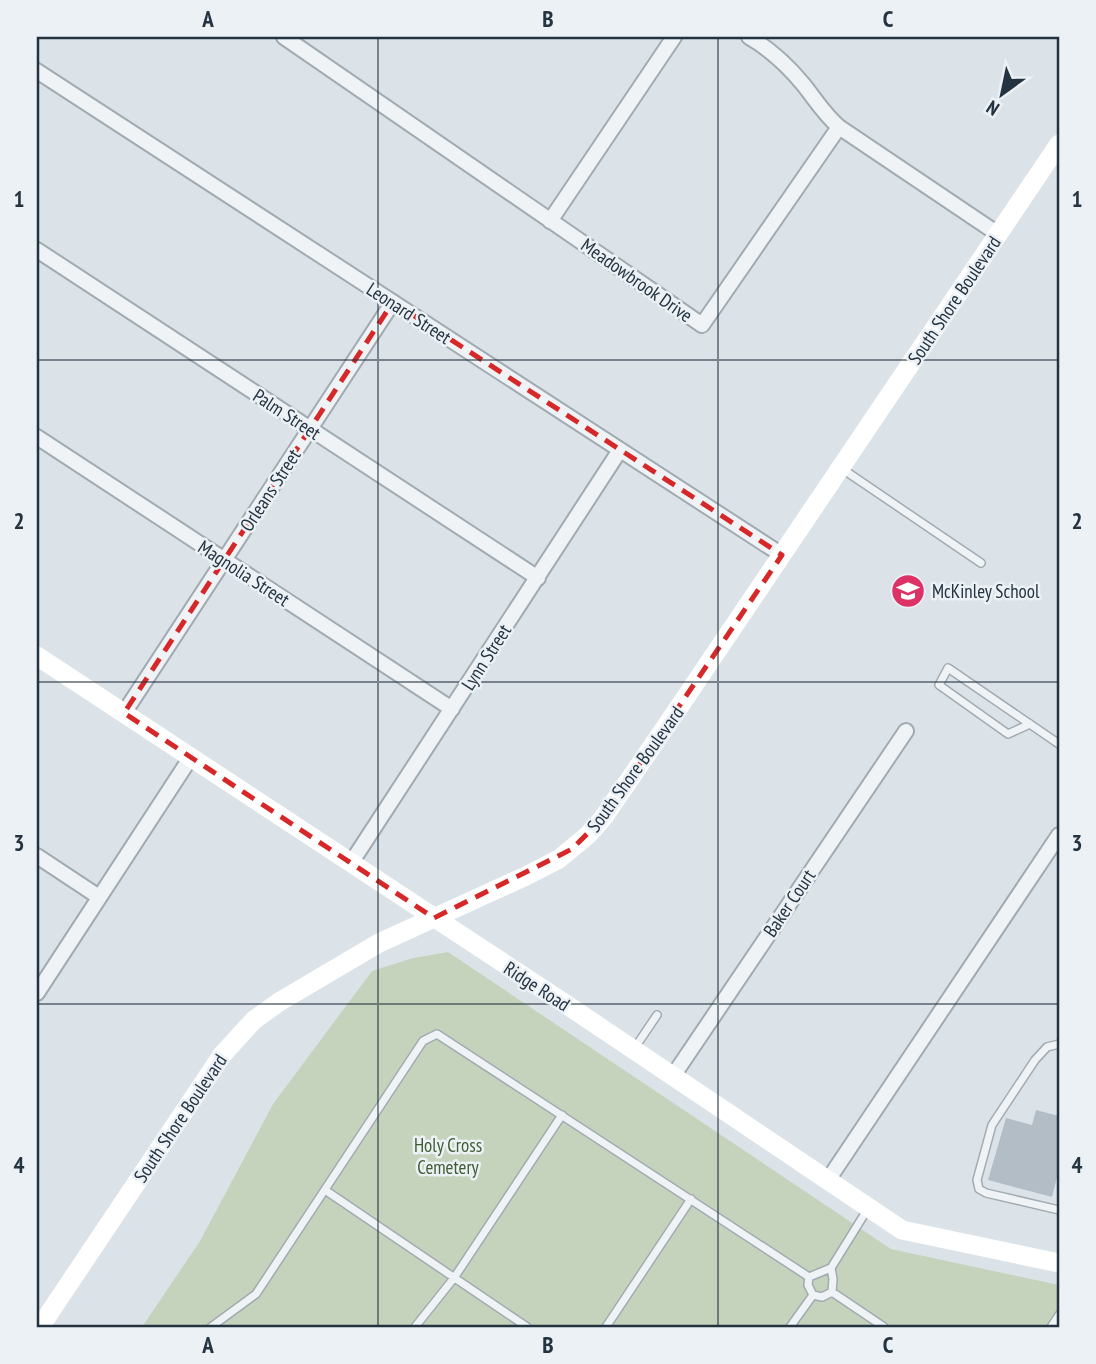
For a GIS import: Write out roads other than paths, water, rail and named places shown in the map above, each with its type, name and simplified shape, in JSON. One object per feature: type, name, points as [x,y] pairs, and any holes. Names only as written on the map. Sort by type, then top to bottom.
[{"type":"street","name":"Meadowbrook Drive","points":[[284,37],[702,325],[839,127]]},
{"type":"street","points":[[550,221],[674,37]]},
{"type":"street","points":[[749,37],[790,70],[827,117],[839,127],[998,234]]},
{"type":"street","name":"Leonard Street","points":[[37,71],[782,555]]},
{"type":"street","name":"South Shore Boulevard","points":[[40,1327],[232,1042],[254,1020],[279,1002],[379,943],[559,859],[588,835],[603,818],[1059,144]]},
{"type":"street","name":"Palm Street","points":[[37,250],[538,578]]},
{"type":"street","name":"Orleans Street","points":[[124,713],[393,302]]},
{"type":"street","name":"Magnolia Street","points":[[37,437],[452,709]]},
{"type":"street","name":"Lynn Street","points":[[351,863],[620,450]]},
{"type":"street","name":"Ridge Road","points":[[37,656],[902,1230],[1059,1264]]},
{"type":"street","name":"Baker Court","points":[[673,1076],[906,730]]},
{"type":"street","points":[[37,993],[191,757]]},
{"type":"street","points":[[828,1180],[1059,835]]},
{"type":"street","points":[[37,856],[99,897]]},
{"type":"lane","points":[[840,468],[981,563]]},
{"type":"lane","points":[[1030,724],[1008,734],[939,685],[948,668],[1030,724],[1059,744]]},
{"type":"lane","points":[[634,1050],[657,1015]]},
{"type":"lane","points":[[211,1327],[256,1294],[423,1041],[437,1034],[809,1277]]},
{"type":"lane","points":[[1059,1044],[1047,1047],[1035,1060],[992,1125],[978,1180],[979,1188],[986,1193],[1059,1210]]},
{"type":"lane","points":[[415,1327],[454,1278],[562,1115]]},
{"type":"lane","points":[[325,1190],[527,1327]]},
{"type":"lane","points":[[606,1327],[691,1199]]},
{"type":"lane","points":[[809,1277],[831,1268],[869,1208]]},
{"type":"lane","points":[[831,1268],[834,1279],[832,1292]]},
{"type":"lane","points":[[809,1277],[808,1285],[813,1295]]},
{"type":"lane","points":[[813,1295],[822,1297],[832,1292]]},
{"type":"lane","points":[[832,1292],[884,1327]]},
{"type":"lane","points":[[790,1327],[813,1295]]},
{"type":"lane","points":[[1051,1327],[1059,1315]]},
{"type":"place","name":"McKinley School","points":[[908,591]]},
{"type":"park label","name":"Holy Cross Cemetery","points":[[448,1156]]}]
